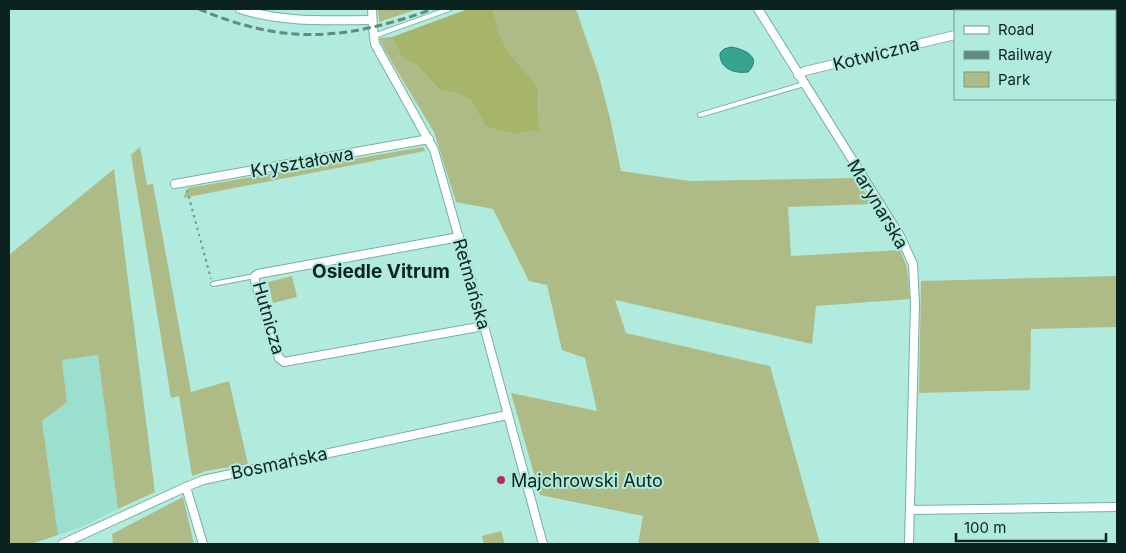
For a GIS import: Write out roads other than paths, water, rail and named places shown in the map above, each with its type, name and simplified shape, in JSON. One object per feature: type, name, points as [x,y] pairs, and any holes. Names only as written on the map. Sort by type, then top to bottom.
[{"type":"street","points":[[240,9],[268,17],[288,19],[372,20]]},
{"type":"street","name":"Retmańska","points":[[372,9],[374,36],[378,50],[434,150],[543,544]]},
{"type":"street","name":"Marynarska","points":[[758,9],[900,236],[913,264],[915,303],[909,544]]},
{"type":"street","name":"Kotwiczna","points":[[798,75],[805,71],[954,35]]},
{"type":"street","name":"Kryształowa","points":[[175,184],[429,139]]},
{"type":"street","name":"Hutnicza","points":[[459,237],[255,276],[279,358],[284,362],[484,326]]},
{"type":"street","name":"Bosmańska","points":[[62,544],[186,487],[219,476],[507,415]]},
{"type":"street","points":[[186,487],[203,544]]},
{"type":"street","points":[[910,510],[1117,507]]},
{"type":"lane","points":[[374,36],[449,9]]},
{"type":"lane","points":[[700,115],[804,84]]},
{"type":"lane","points":[[213,284],[255,276]]},
{"type":"railway","points":[[199,9],[230,21],[260,29],[316,34],[372,27],[433,9]]},
{"type":"place","name":"Majchrowski Auto","points":[[501,480]]},
{"type":"district","name":"Osiedle Vitrum","points":[[381,271]]}]
